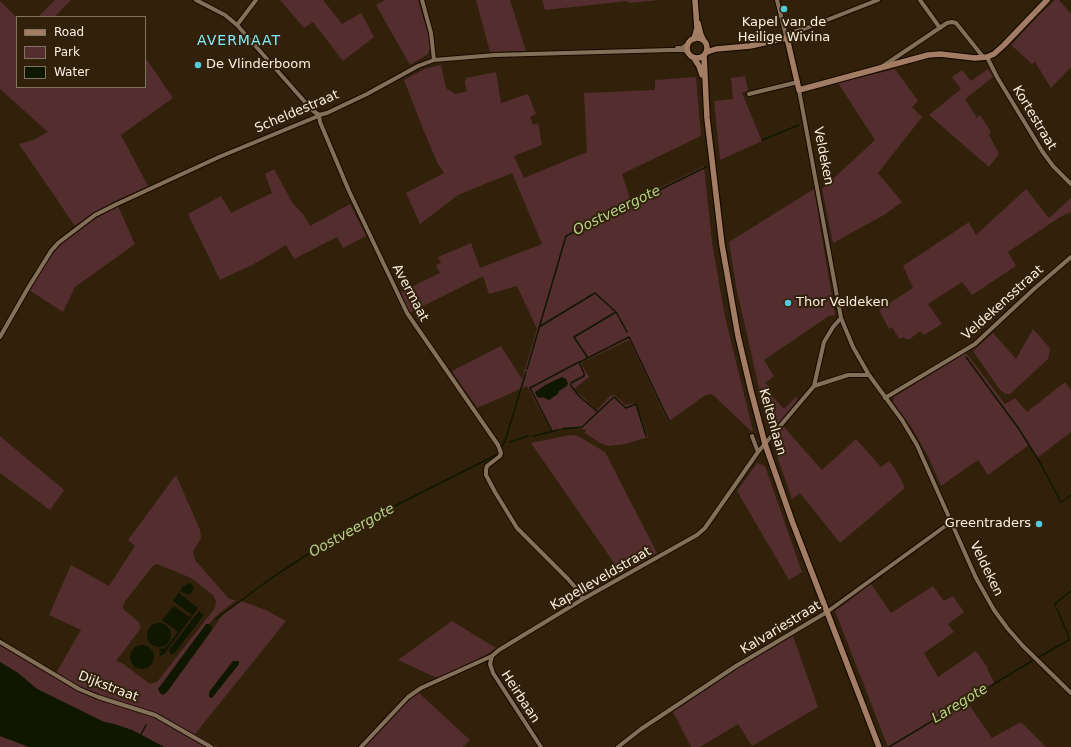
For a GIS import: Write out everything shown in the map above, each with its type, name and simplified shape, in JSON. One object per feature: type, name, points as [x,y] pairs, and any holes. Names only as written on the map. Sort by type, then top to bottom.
[{"type":"main road","name":"Keltenlaan","points":[[695,0],[701,35],[705,42],[705,87],[716,202],[730,296],[744,362],[765,444],[792,521],[879,747]]},
{"type":"main road","points":[[799,90],[928,55],[940,54],[975,58],[994,54],[1047,0]]},
{"type":"main road","name":"Keltenlaan","points":[[694,39],[697,28],[697,15]]},
{"type":"main road","points":[[688,52],[688,44],[694,39],[701,39],[713,46],[725,47],[750,46],[786,36]]},
{"type":"main road","name":"Veldeken","points":[[786,36],[799,90]]},
{"type":"main road","points":[[694,58],[700,58],[716,49],[725,47]]},
{"type":"main road","name":"Keltenlaan","points":[[688,52],[694,58],[700,69],[705,87]]},
{"type":"street","name":"Avermaat","points":[[196,0],[225,15],[237,25],[312,110],[319,115],[320,122],[349,191],[407,313],[498,444],[501,453],[500,456],[487,466],[486,470],[486,475],[495,492],[517,528],[572,583],[583,599]]},
{"type":"street","points":[[237,25],[256,0]]},
{"type":"street","points":[[422,0],[431,33],[434,60]]},
{"type":"street","name":"Veldeken","points":[[777,0],[786,36]]},
{"type":"street","points":[[786,36],[878,0]]},
{"type":"street","points":[[881,68],[940,28],[920,0]]},
{"type":"street","name":"Kortestraat","points":[[940,28],[952,22],[956,23],[985,57],[1042,151],[1053,166],[1071,184]]},
{"type":"street","name":"Scheldestraat","points":[[671,50],[682,48],[688,44]]},
{"type":"street","name":"Scheldestraat","points":[[0,337],[51,251],[58,243],[95,215],[219,158],[319,115],[327,113],[367,94],[418,66],[434,60],[495,55],[671,50],[683,50],[688,52]]},
{"type":"street","points":[[749,94],[798,82]]},
{"type":"street","name":"Veldeken","points":[[799,90],[841,318],[853,347],[869,375],[917,445],[976,578],[994,610],[1023,646],[1071,693]]},
{"type":"street","name":"Veldekensstraat","points":[[885,398],[975,344],[1071,257]]},
{"type":"street","points":[[814,386],[824,342],[833,327],[841,318]]},
{"type":"street","points":[[814,386],[848,375],[869,375]]},
{"type":"street","name":"Kapelleveldstraat","points":[[361,747],[408,697],[430,684],[492,656],[499,650],[583,599],[697,535],[711,522],[758,452],[814,386]]},
{"type":"street","points":[[752,436],[758,452]]},
{"type":"street","name":"Kalvariestraat","points":[[618,747],[736,666],[827,612],[951,522]]},
{"type":"street","name":"Dijkstraat","points":[[0,642],[79,689],[98,697],[155,715],[211,747]]},
{"type":"street","name":"Heirbaan","points":[[492,656],[490,664],[492,673],[541,747]]},
{"type":"green space","points":[[55,0],[71,0],[56,15],[57,16],[39,16]]},
{"type":"green space","points":[[280,0],[323,0],[342,24],[361,13],[374,37],[343,61],[313,22],[304,28]]},
{"type":"green space","points":[[385,0],[418,0],[430,41],[430,48],[428,54],[410,65],[376,5]]},
{"type":"green space","points":[[476,0],[510,0],[526,51],[490,52]]},
{"type":"green space","points":[[542,0],[659,0],[629,3],[628,1],[545,10]]},
{"type":"green space","points":[[1055,0],[1059,0],[1071,14],[1071,67],[1051,88],[1035,62],[1032,64],[1011,45]]},
{"type":"green space","points":[[0,1],[16,17],[16,88],[146,88],[146,58],[173,98],[121,135],[148,186],[113,202],[75,226],[19,144],[33,140],[48,132],[0,89]]},
{"type":"green space","points":[[441,65],[446,88],[455,94],[467,91],[465,83],[466,78],[496,72],[501,103],[528,94],[536,114],[530,117],[533,125],[538,123],[542,145],[514,156],[524,178],[587,152],[584,93],[655,90],[655,80],[696,77],[701,136],[622,174],[631,202],[704,166],[712,242],[725,317],[753,431],[751,431],[713,395],[709,394],[668,422],[629,340],[581,363],[589,377],[574,389],[597,410],[610,396],[614,395],[626,405],[636,403],[648,437],[626,444],[608,446],[600,443],[585,433],[586,430],[566,427],[551,431],[527,386],[477,408],[452,371],[501,346],[522,379],[537,329],[517,286],[489,294],[483,276],[409,313],[399,293],[440,273],[436,265],[441,263],[438,257],[471,243],[480,268],[542,244],[512,173],[458,195],[420,224],[406,193],[444,173],[438,164],[425,134],[404,80],[424,69]]},
{"type":"green space","points":[[895,69],[918,101],[912,107],[922,117],[878,173],[902,202],[884,215],[833,243],[822,189],[875,140],[838,83]]},
{"type":"green space","points":[[988,69],[993,77],[965,99],[977,118],[980,115],[991,132],[989,135],[999,154],[989,167],[929,115],[961,89],[952,77],[962,70],[971,81]]},
{"type":"green space","points":[[745,76],[748,91],[742,93],[762,141],[720,160],[714,101],[733,99],[731,78]]},
{"type":"green space","points":[[274,169],[293,204],[303,214],[310,226],[350,204],[366,236],[343,248],[337,237],[294,259],[286,245],[254,264],[220,280],[188,214],[221,196],[231,213],[272,193],[265,174]]},
{"type":"green space","points":[[814,189],[835,315],[829,316],[764,360],[774,376],[765,383],[769,386],[772,396],[784,409],[796,397],[798,399],[775,428],[770,425],[766,419],[736,286],[729,242]]},
{"type":"green space","points":[[1026,189],[1049,218],[1071,198],[1071,212],[1060,217],[1008,252],[1016,266],[972,295],[962,282],[928,304],[942,324],[924,335],[920,331],[910,339],[905,339],[904,337],[899,339],[892,327],[889,329],[879,310],[913,288],[903,266],[969,222],[976,235]]},
{"type":"green space","points":[[118,206],[135,244],[75,287],[63,312],[29,290],[48,259],[63,242],[86,224]]},
{"type":"green space","points":[[1033,329],[1049,347],[1050,350],[1048,359],[1010,394],[1006,394],[1000,390],[973,351],[993,333],[1016,359]]},
{"type":"green space","points":[[966,353],[1005,404],[1015,398],[1027,412],[1065,382],[1071,390],[1071,432],[1037,458],[1029,445],[988,475],[978,460],[941,486],[929,458],[912,428],[893,402],[894,397]]},
{"type":"green space","points":[[783,426],[822,470],[856,439],[881,467],[889,461],[896,470],[905,488],[840,543],[800,493],[792,499],[772,442],[772,439]]},
{"type":"green space","points":[[570,435],[578,436],[605,452],[657,553],[621,573],[531,443]]},
{"type":"green space","points":[[0,436],[64,490],[50,510],[0,473]]},
{"type":"green space","points":[[757,463],[765,466],[802,572],[789,580],[737,491]]},
{"type":"green space","points":[[176,475],[200,530],[201,538],[193,552],[195,560],[229,599],[236,600],[215,617],[209,624],[206,624],[212,630],[222,615],[241,601],[266,610],[286,621],[195,734],[217,747],[164,747],[132,730],[104,722],[37,689],[18,673],[0,662],[0,642],[55,675],[81,630],[49,615],[71,565],[109,586],[135,546],[128,540]],"holes":[[[157,564],[191,578],[213,595],[216,601],[215,608],[157,682],[150,684],[122,663],[116,661],[141,628],[138,621],[124,610],[123,606],[125,601],[153,566]]]},
{"type":"green space","points":[[871,584],[891,613],[933,586],[944,601],[953,596],[964,612],[948,624],[954,632],[924,653],[938,677],[976,651],[988,668],[987,669],[995,684],[967,702],[992,738],[1021,722],[1046,747],[888,747],[835,611]]},
{"type":"green space","points":[[452,621],[496,648],[486,655],[441,677],[435,677],[398,660]]},
{"type":"green space","points":[[793,636],[818,707],[752,746],[738,724],[700,747],[691,747],[673,712],[737,669]]},
{"type":"green space","points":[[419,693],[470,740],[463,747],[365,747],[409,700]]},
{"type":"green space","points":[[0,736],[21,743],[29,747],[0,747]]},
{"type":"water","points":[[562,377],[566,379],[568,383],[567,386],[559,391],[558,394],[549,400],[542,397],[537,397],[535,392],[545,385]]},
{"type":"water","points":[[190,583],[194,587],[191,594],[190,593],[188,595],[181,591],[179,593],[198,608],[165,653],[161,656],[159,655],[161,652],[159,650],[168,645],[178,632],[162,620],[174,606],[189,617],[192,615],[173,601],[183,586]]},
{"type":"water","points":[[199,611],[204,615],[174,654],[170,654],[169,650]]},
{"type":"water","points":[[159,623],[167,627],[171,635],[167,643],[159,647],[151,643],[147,635],[151,627]]},
{"type":"water","points":[[206,624],[211,626],[212,630],[167,692],[163,695],[158,689]]},
{"type":"water","points":[[142,645],[150,649],[154,657],[150,665],[142,669],[134,665],[130,657],[134,649]]},
{"type":"water","points":[[233,661],[239,661],[239,664],[212,698],[209,697],[209,692]]},
{"type":"water","points":[[0,662],[18,673],[37,689],[104,722],[132,730],[164,747],[29,747],[0,736]]},
{"type":"waterway","name":"Oostveergote","points":[[762,140],[799,125]]},
{"type":"waterway","name":"Oostveergote","points":[[527,369],[566,236],[706,167]]},
{"type":"waterway","points":[[539,327],[595,293],[616,312]]},
{"type":"waterway","points":[[588,358],[574,337],[616,312],[627,332]]},
{"type":"waterway","points":[[580,362],[629,337],[669,421]]},
{"type":"waterway","points":[[966,357],[1019,429],[1039,461],[1061,502],[1064,500]]},
{"type":"waterway","points":[[552,431],[530,388],[579,362],[584,376],[571,383],[571,386],[580,397],[598,412]]},
{"type":"waterway","name":"Oostveergote","points":[[502,446],[505,441],[526,372]]},
{"type":"waterway","points":[[562,429],[582,427],[614,397],[626,408],[636,404],[646,436]]},
{"type":"waterway","points":[[533,436],[558,430]]},
{"type":"waterway","points":[[510,442],[528,436]]},
{"type":"waterway","name":"Oostveergote","points":[[216,619],[270,579],[329,540],[496,455]]},
{"type":"waterway","points":[[1066,499],[1071,495]]},
{"type":"waterway","name":"Laregote","points":[[1055,606],[1056,603],[1071,591]]},
{"type":"waterway","name":"Laregote","points":[[1039,657],[1069,640],[1057,609]]},
{"type":"waterway","name":"Laregote","points":[[889,747],[1032,661]]},
{"type":"waterway","name":"Oostveergote","points":[[140,736],[146,725]]},
{"type":"place","name":"Kapel van de Heilige Wivina","points":[[784,9]]},
{"type":"place","name":"De Vlinderboom","points":[[198,65]]},
{"type":"place","name":"Thor Veldeken","points":[[788,303]]},
{"type":"place","name":"Greentraders","points":[[1039,524]]},
{"type":"district","name":"AVERMAAT","points":[[239,41]]}]
